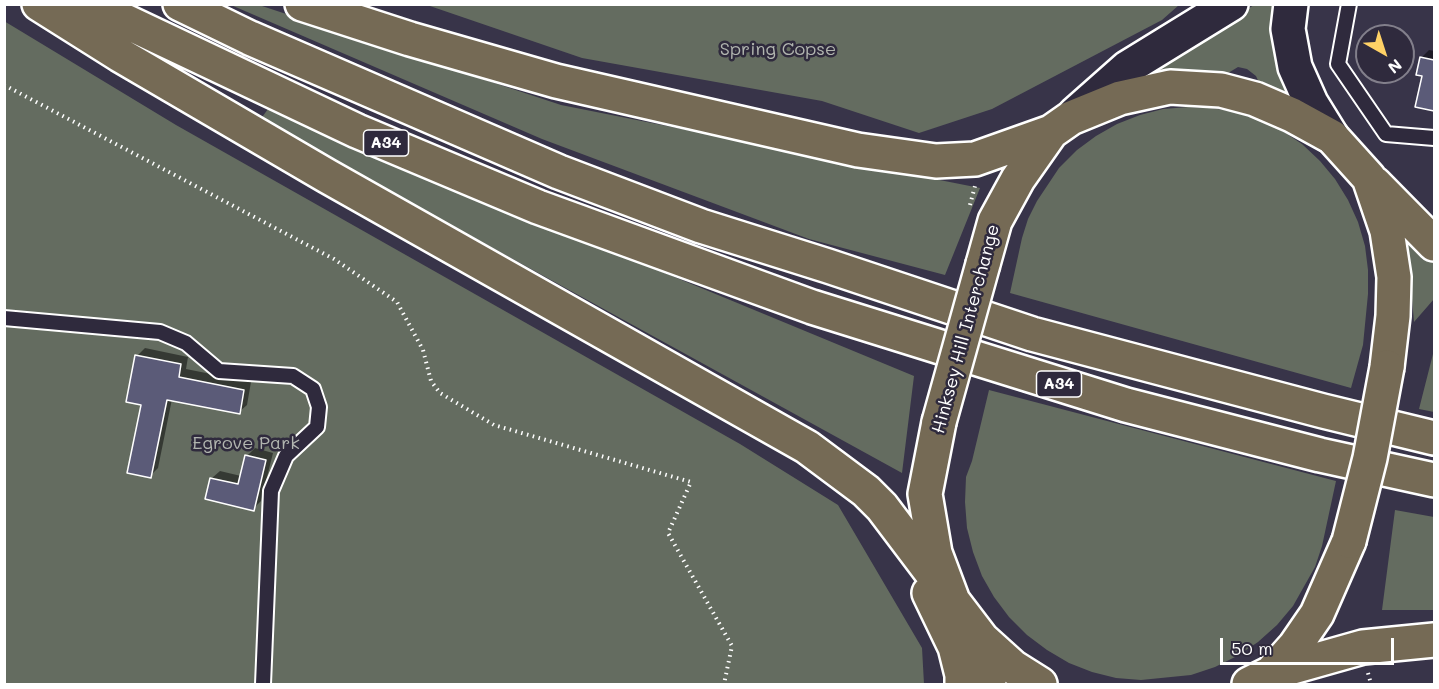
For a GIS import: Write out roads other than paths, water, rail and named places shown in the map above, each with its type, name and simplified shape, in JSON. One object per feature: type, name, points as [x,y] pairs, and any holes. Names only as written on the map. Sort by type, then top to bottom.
[{"type":"highway","points":[[39,4],[120,55],[327,176],[807,447],[866,491],[882,507],[953,601]]},
{"type":"highway","name":"A34","points":[[88,4],[357,131],[538,207],[757,288],[1126,405],[1320,455],[1434,480]]},
{"type":"highway","name":"A34","points":[[180,4],[250,38],[559,172],[701,226],[1032,334],[1434,438]]},
{"type":"highway","points":[[302,4],[410,39],[556,81],[858,150],[936,161],[975,159],[1061,125],[1120,98],[1170,87],[1221,90],[1255,99],[1292,115],[1332,137],[1434,244]]},
{"type":"highway","name":"Hinksey Hill Interchange","points":[[1040,684],[1013,666],[982,639],[953,601],[935,553],[925,494],[939,422],[995,221],[1018,179],[1061,125]]},
{"type":"highway","points":[[1260,679],[1295,646],[1317,614],[1349,541],[1370,458],[1387,367],[1393,316],[1394,277],[1387,231],[1369,178]]},
{"type":"highway","points":[[908,541],[919,573],[955,647],[962,684]]},
{"type":"highway","points":[[982,639],[989,684]]},
{"type":"highway","points":[[1260,679],[1363,647],[1434,640]]},
{"type":"street","points":[[1061,125],[1127,68],[1231,4]]},
{"type":"street","points":[[1291,4],[1288,29],[1295,67],[1311,103],[1332,137]]},
{"type":"lane","points":[[1349,4],[1338,64],[1386,134],[1434,138]]},
{"type":"lane","points":[[4,318],[160,332],[186,343],[219,371],[293,376],[313,389],[319,407],[317,427],[286,456],[271,492],[263,684]]},
{"type":"park label","name":"Spring Copse","points":[[778,49]]},
{"type":"park label","name":"Egrove Park","points":[[246,443]]}]
